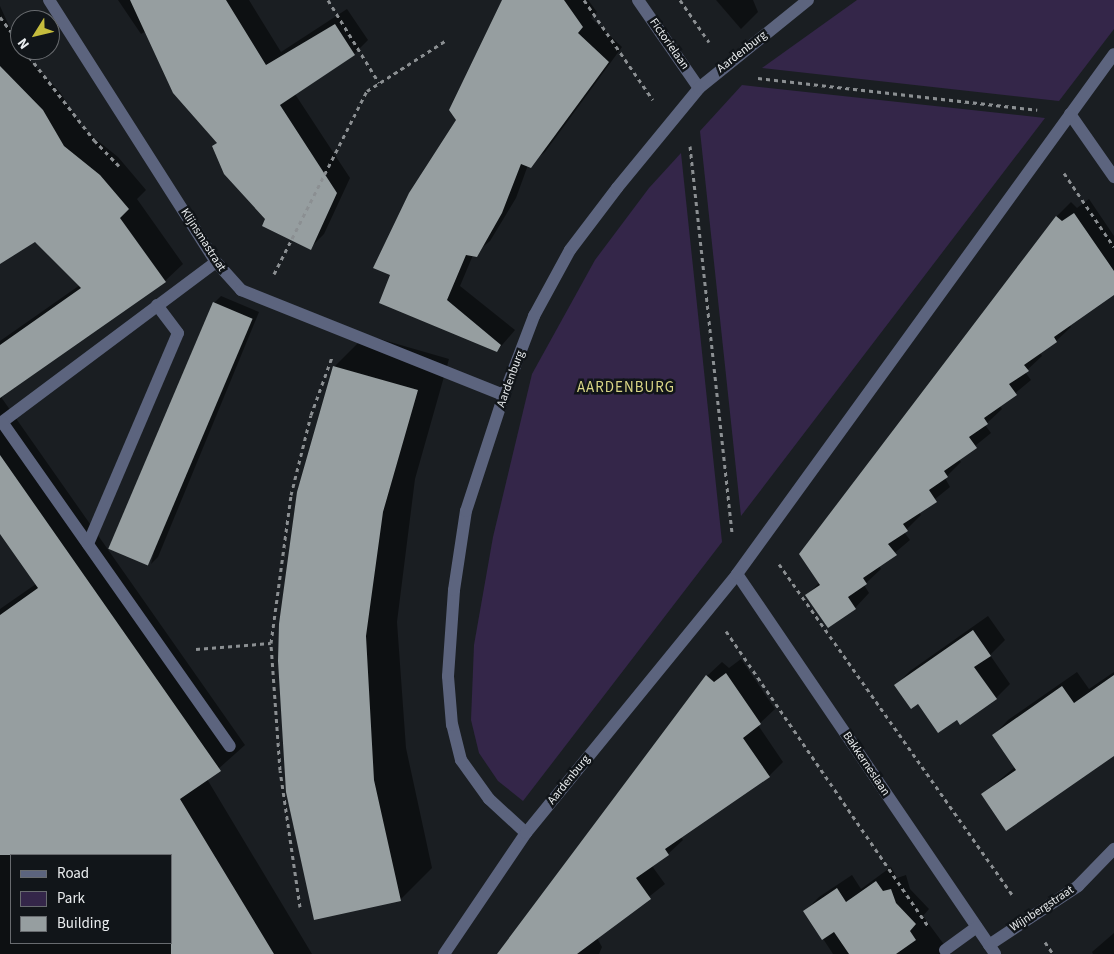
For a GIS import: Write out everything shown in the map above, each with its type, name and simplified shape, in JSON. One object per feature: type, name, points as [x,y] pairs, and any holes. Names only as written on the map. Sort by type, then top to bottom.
[{"type":"street","name":"Klijnsmastraat","points":[[50,0],[216,262],[241,290],[504,394]]},
{"type":"street","name":"Fictorielaan","points":[[638,0],[699,88]]},
{"type":"street","name":"Aardenburg","points":[[526,833],[489,798],[461,760],[452,724],[448,676],[454,590],[466,512],[504,394],[534,316],[570,250],[699,88],[720,69],[808,0]]},
{"type":"street","name":"Aardenburg","points":[[444,954],[526,833],[736,574],[1114,54]]},
{"type":"street","points":[[1070,114],[1114,177]]},
{"type":"street","points":[[216,262],[2,422],[230,746]]},
{"type":"street","points":[[88,544],[178,332],[157,305]]},
{"type":"street","name":"Bakkerneslaan","points":[[736,574],[992,950]]},
{"type":"street","name":"Wijnbergstraat","points":[[992,950],[1028,917],[1078,886],[1114,849]]},
{"type":"street","points":[[945,950],[977,927]]},
{"type":"path","points":[[328,0],[379,83]]},
{"type":"path","points":[[584,0],[656,104],[682,109],[736,574]]},
{"type":"path","points":[[680,0],[720,69],[1070,114]]},
{"type":"path","points":[[0,17],[10,30]]},
{"type":"path","points":[[261,299],[367,91],[445,41]]},
{"type":"path","points":[[1046,148],[1114,247]]},
{"type":"path","points":[[300,907],[280,770],[271,643],[291,495],[311,415],[342,331]]},
{"type":"path","points":[[761,540],[1053,954]]},
{"type":"path","points":[[709,607],[945,950]]},
{"type":"path","points":[[163,651],[271,643]]},
{"type":"green space","points":[[857,0],[1114,0],[1114,29],[1059,101],[762,68]]},
{"type":"green space","points":[[742,85],[1045,118],[741,516],[700,131]]},
{"type":"green space","points":[[681,153],[722,542],[523,801],[498,781],[479,753],[471,720],[474,645],[493,537],[532,374],[595,260],[649,188]]},
{"type":"building","points":[[130,0],[226,0],[266,65],[335,24],[355,55],[280,105],[337,193],[311,250],[262,226],[265,219],[224,174],[212,146],[217,143],[173,93]]},
{"type":"building","points":[[502,0],[564,0],[583,27],[578,33],[609,62],[531,168],[521,164],[502,213],[477,257],[466,255],[447,300],[501,345],[497,352],[379,303],[390,275],[373,268],[409,193],[456,120],[449,110]]},
{"type":"building","points":[[0,66],[43,110],[64,146],[100,175],[129,209],[120,218],[166,282],[0,398],[0,345],[81,288],[35,242],[0,264]]},
{"type":"building","points":[[1074,213],[1114,271],[1114,295],[1054,337],[1057,342],[1024,365],[1029,371],[1009,384],[1017,395],[984,418],[988,424],[969,437],[977,448],[944,471],[948,477],[929,490],[937,502],[903,524],[908,531],[888,544],[897,555],[863,578],[867,584],[848,597],[856,609],[828,628],[805,595],[820,585],[799,554],[1056,216],[1062,221]]},
{"type":"building","points":[[213,302],[253,319],[148,565],[108,549]]},
{"type":"building","points":[[333,366],[418,390],[383,512],[366,636],[374,780],[401,901],[314,920],[286,792],[278,661],[279,624],[297,492]]},
{"type":"building","points":[[0,455],[221,771],[180,799],[274,954],[171,954],[172,854],[0,855],[0,615],[38,588],[0,534]]},
{"type":"building","points":[[973,630],[991,656],[974,667],[997,699],[960,725],[957,720],[938,733],[918,704],[911,709],[894,685]]},
{"type":"building","points":[[726,673],[761,724],[743,738],[770,777],[665,849],[669,855],[636,878],[651,899],[577,954],[497,954],[706,675],[714,682]]},
{"type":"building","points":[[1114,675],[1114,756],[1006,831],[981,794],[1016,770],[992,735],[1062,686],[1074,703]]},
{"type":"building","points":[[876,881],[883,891],[891,889],[896,903],[916,924],[910,931],[916,940],[896,954],[849,954],[834,932],[822,940],[803,911],[837,888],[846,902]]},
{"type":"district","name":"AARDENBURG","points":[[626,388]]}]
